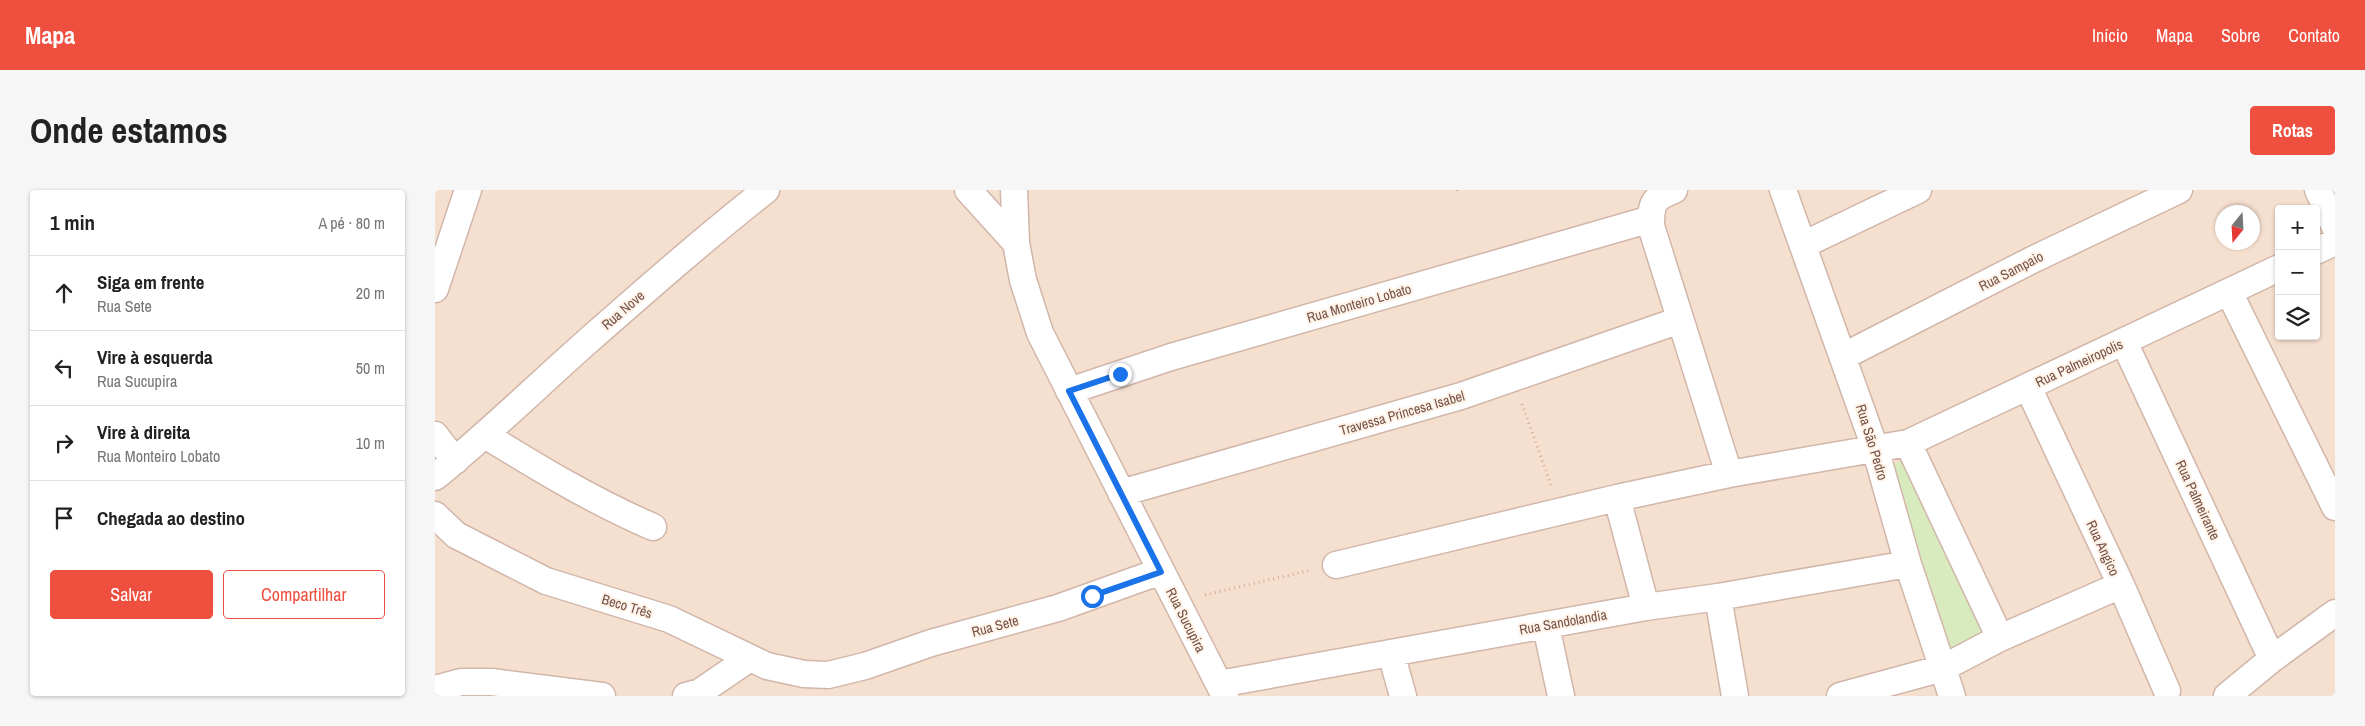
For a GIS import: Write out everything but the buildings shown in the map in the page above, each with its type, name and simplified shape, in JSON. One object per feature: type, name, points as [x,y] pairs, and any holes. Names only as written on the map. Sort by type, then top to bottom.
[{"type":"street","points":[[435,289],[468,190]]},
{"type":"street","name":"Rua Nove","points":[[435,477],[485,435],[596,334],[714,231],[766,190]]},
{"type":"street","points":[[968,190],[1016,243]]},
{"type":"street","name":"Rua Sucupira","points":[[1014,190],[1016,243],[1023,280],[1040,333],[1222,690]]},
{"type":"street","name":"Rua São Pedro","points":[[1783,190],[1844,356],[1875,448],[1908,564],[1952,696]]},
{"type":"street","points":[[1803,245],[1919,190]]},
{"type":"street","name":"Rua Sampaio","points":[[1844,356],[2032,260],[2179,190]]},
{"type":"street","points":[[2318,190],[2335,227]]},
{"type":"street","points":[[1662,201],[1653,236],[1729,474]]},
{"type":"street","name":"Rua Monteiro Lobato","points":[[1069,391],[1662,201]]},
{"type":"street","points":[[2318,250],[2335,242]]},
{"type":"street","name":"Rua Palmeiropolis","points":[[1336,565],[1617,498],[1729,474],[1908,443],[2275,270]]},
{"type":"street","points":[[2229,292],[2335,507]]},
{"type":"street","name":"Travessa Princesa Isabel","points":[[1121,493],[1461,396],[1680,320]]},
{"type":"street","name":"Rua Palmeirante","points":[[2124,342],[2272,659]]},
{"type":"street","name":"Rua Angico","points":[[2027,387],[2171,694]]},
{"type":"street","points":[[435,435],[455,460]]},
{"type":"street","points":[[485,435],[564,484],[612,509],[653,527]]},
{"type":"street","points":[[1908,443],[2000,638]]},
{"type":"street","points":[[1617,498],[1646,607]]},
{"type":"street","name":"Beco Três","points":[[435,515],[456,535],[546,581],[669,619],[767,666],[804,674],[829,675]]},
{"type":"street","name":"Rua Sandolandia","points":[[1222,690],[1391,653],[1646,607],[1718,597],[1908,564]]},
{"type":"street","name":"Rua Sete","points":[[829,675],[873,663],[931,642],[1058,608],[1161,572]]},
{"type":"street","points":[[1840,696],[1943,668],[2000,638],[2121,585]]},
{"type":"street","points":[[1718,597],[1735,696]]},
{"type":"street","points":[[2227,696],[2272,659],[2335,613]]},
{"type":"street","points":[[1546,626],[1561,696]]},
{"type":"street","points":[[1391,653],[1403,696]]},
{"type":"street","points":[[686,696],[700,692],[750,658]]},
{"type":"street","points":[[435,689],[461,682],[492,682],[602,696]]},
{"type":"path","points":[[1513,378],[1561,511]]},
{"type":"path","points":[[1177,602],[1336,565]]},
{"type":"shaded area","points":[[435,190],[2335,190],[2335,696],[435,696]]},
{"type":"green space","points":[[1905,459],[1987,636],[1946,654],[1885,469]]},
{"type":"route","points":[[1092,596],[1161,572],[1069,391],[1120,374]]}]
